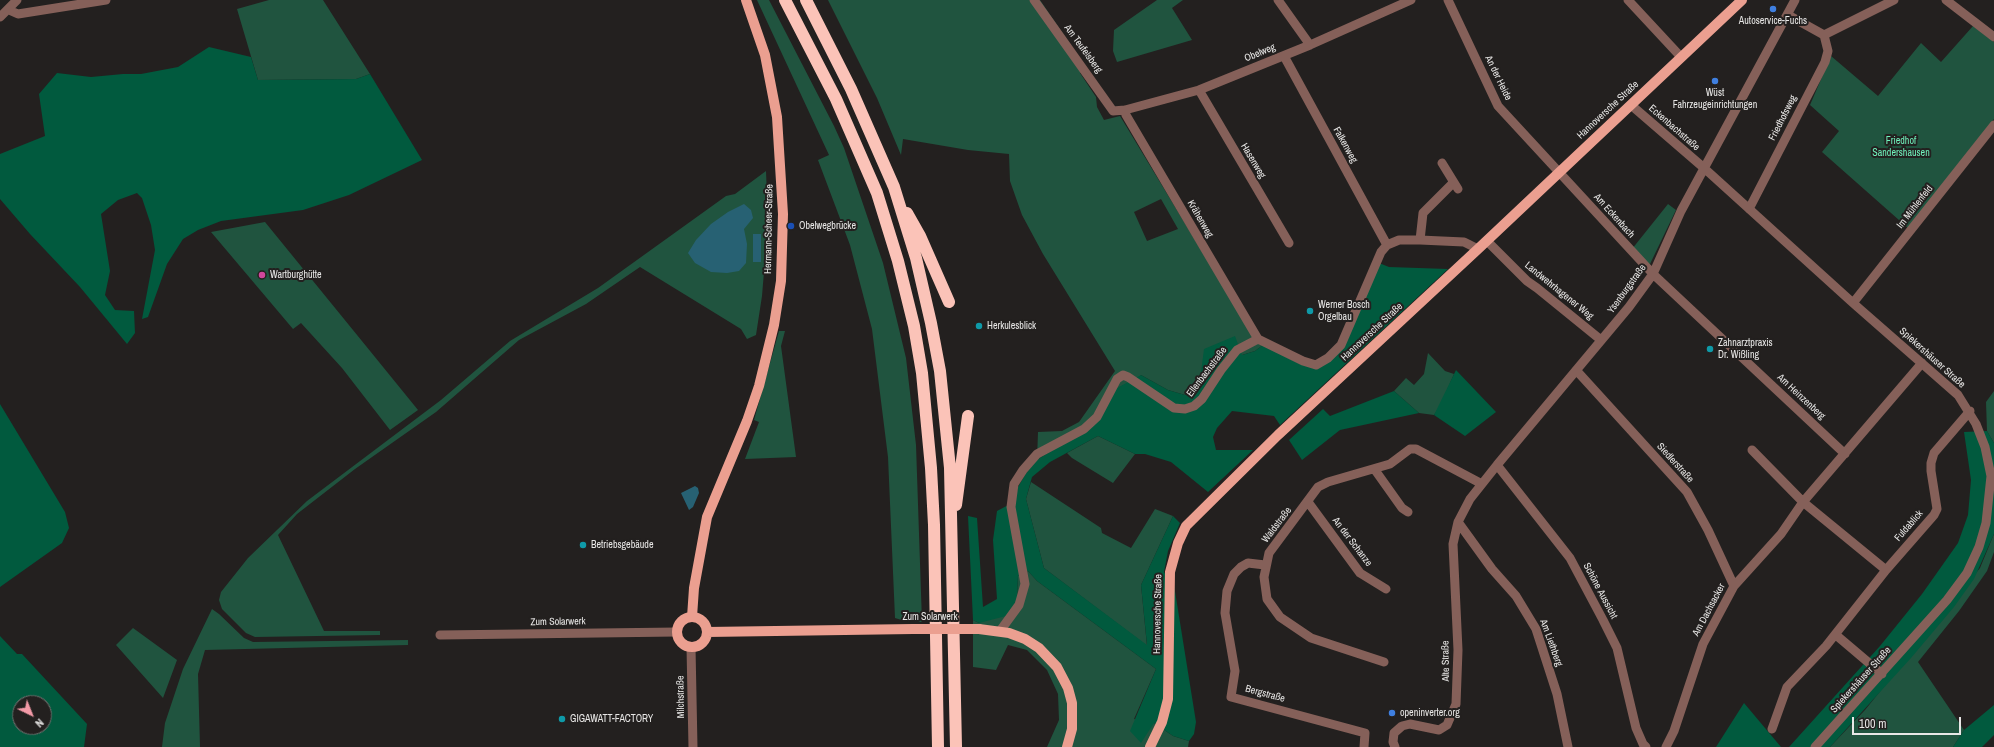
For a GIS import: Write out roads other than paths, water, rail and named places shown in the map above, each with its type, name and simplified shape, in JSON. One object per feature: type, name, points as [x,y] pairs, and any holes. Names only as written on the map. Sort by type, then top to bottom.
[{"type":"highway","points":[[785,0],[836,99],[877,193],[898,261],[914,326],[922,373],[931,468],[934,526],[938,747]]},
{"type":"highway","points":[[806,0],[851,90],[894,187],[920,236],[949,302]]},
{"type":"highway","points":[[894,187],[916,258],[932,323],[950,468],[956,747]]},
{"type":"highway","points":[[952,524],[959,491],[968,416]]},
{"type":"main road","name":"Hermann-Scheer-Straße","points":[[692,617],[694,588],[701,542],[707,517],[747,421],[759,386],[774,325],[781,280],[783,214],[777,117],[765,55],[746,0]]},
{"type":"main road","name":"Hannoversche Straße","points":[[1150,747],[1162,722],[1168,699],[1170,572],[1178,543],[1186,526],[1278,435],[1487,241],[1742,0]]},
{"type":"main road","points":[[692,617],[702,621],[707,632],[703,642],[691,648],[680,642],[677,632],[681,622],[692,617]]},
{"type":"main road","name":"Zum Solarwerk","points":[[707,632],[979,629],[1000,631],[1017,635],[1036,645],[1052,660],[1062,674],[1070,695],[1073,711],[1072,728],[1067,747]]},
{"type":"street","points":[[0,17],[9,10],[17,0]]},
{"type":"street","points":[[9,10],[18,14],[106,0]]},
{"type":"street","name":"Am Teufelsberg","points":[[1034,0],[1113,111]]},
{"type":"street","points":[[1278,0],[1310,45]]},
{"type":"street","name":"An der Heide","points":[[1448,0],[1498,106],[1560,172]]},
{"type":"street","points":[[1628,0],[1681,57]]},
{"type":"street","name":"Ysenburgstraße","points":[[1458,522],[1470,499],[1629,307],[1652,274],[1681,211],[1795,0]]},
{"type":"street","points":[[1788,15],[1824,36],[1894,0]]},
{"type":"street","points":[[1946,0],[1994,37]]},
{"type":"street","name":"Obelweg","points":[[1113,111],[1125,110],[1199,90],[1310,45],[1407,1]]},
{"type":"street","name":"Friedhofsweg","points":[[1749,209],[1825,62],[1828,50],[1824,36]]},
{"type":"street","name":"Falkenweg","points":[[1284,56],[1387,245]]},
{"type":"street","name":"Hasenweg","points":[[1199,90],[1289,243]]},
{"type":"street","name":"Eckenbachstraße","points":[[1630,105],[1704,168]]},
{"type":"street","name":"Krähenweg","points":[[1125,110],[1126,115],[1258,339]]},
{"type":"street","name":"Im Mühlenfeld","points":[[1853,303],[1994,125]]},
{"type":"street","points":[[1420,240],[1423,213],[1455,186],[1442,163]]},
{"type":"street","name":"Spiekershäuser Straße","points":[[1704,168],[1853,303],[1958,395],[1970,411],[1985,447],[1991,476],[1986,523],[1979,547],[1968,573],[1947,600],[1882,674],[1815,747]]},
{"type":"street","name":"Am Eckenbach","points":[[1560,172],[1652,274]]},
{"type":"street","points":[[1258,339],[1303,361],[1316,365],[1328,358],[1341,345],[1381,252],[1387,245],[1399,240],[1420,240],[1464,242],[1478,249]]},
{"type":"street","name":"Landwehrhagener Weg","points":[[1487,241],[1527,281],[1538,288],[1601,340]]},
{"type":"street","name":"Am Heinzenberg","points":[[1652,274],[1845,454]]},
{"type":"street","name":"Ellenbachstraße","points":[[1000,631],[1019,605],[1025,584],[1012,520],[1011,500],[1014,484],[1030,461],[1037,454],[1084,429],[1097,418],[1113,385],[1123,376],[1136,381],[1174,408],[1190,408],[1202,399],[1221,370],[1237,350],[1258,339]]},
{"type":"street","name":"Am Dachsacker","points":[[1666,747],[1674,731],[1703,644],[1734,586],[1781,534],[1803,502],[1922,363]]},
{"type":"street","name":"Siedlerstraße","points":[[1576,370],[1687,492],[1708,530],[1734,586]]},
{"type":"street","name":"Fuldablick","points":[[1772,729],[1787,688],[1836,635],[1886,570],[1937,509],[1930,472],[1934,453],[1970,411]]},
{"type":"street","name":"Waldstraße","points":[[1384,662],[1311,638],[1280,617],[1267,599],[1264,577],[1265,565],[1269,553],[1318,488],[1328,482],[1375,470],[1390,464],[1410,449],[1416,450],[1482,484]]},
{"type":"street","points":[[1752,450],[1803,502],[1852,540],[1886,570]]},
{"type":"street","name":"Schöne Aussicht","points":[[1497,465],[1570,558],[1603,620],[1617,648],[1636,728],[1642,744],[1646,747]]},
{"type":"street","points":[[1375,470],[1402,508],[1408,512]]},
{"type":"street","name":"An der Schanze","points":[[1308,502],[1360,573],[1386,589]]},
{"type":"street","name":"Alte Straße","points":[[1395,747],[1393,742],[1394,733],[1402,726],[1410,724],[1439,730],[1447,725],[1456,704],[1458,650],[1453,544],[1458,522]]},
{"type":"street","name":"Am Liethberg","points":[[1458,522],[1492,569],[1516,596],[1536,629],[1557,694],[1568,747]]},
{"type":"street","name":"Bergstraße","points":[[1265,565],[1248,563],[1241,567],[1234,574],[1227,591],[1225,613],[1235,671],[1231,697],[1365,733],[1364,747]]},
{"type":"street","name":"Zum Solarwerk","points":[[440,635],[677,632]]},
{"type":"street","points":[[1836,635],[1882,674]]},
{"type":"street","name":"Milchstraße","points":[[691,648],[693,747]]},
{"type":"water","points":[[744,204],[751,210],[753,218],[744,229],[747,244],[746,263],[739,271],[727,273],[711,272],[695,263],[688,253],[696,240],[711,224],[728,212]]},
{"type":"water","points":[[753,234],[761,234],[761,262],[753,262]]},
{"type":"water","points":[[695,486],[698,488],[699,493],[693,507],[689,510],[681,493]]},
{"type":"place","name":"Autoservice-Fuchs","points":[[1773,9]]},
{"type":"place","name":"Wüst Fahrzeugeinrichtungen","points":[[1715,81]]},
{"type":"place","name":"Obelwegbrücke","points":[[791,226]]},
{"type":"place","name":"Wartburghütte","points":[[262,275]]},
{"type":"place","name":"Werner Bosch Orgelbau","points":[[1310,311]]},
{"type":"place","name":"Herkulesblick","points":[[979,326]]},
{"type":"place","name":"Zahnarztpraxis Dr. Wißling","points":[[1710,349]]},
{"type":"place","name":"Betriebsgebäude","points":[[583,545]]},
{"type":"place","name":"openinverter.org","points":[[1392,713]]},
{"type":"place","name":"GIGAWATT-FACTORY","points":[[562,719]]},
{"type":"park label","name":"Friedhof Sandershausen","points":[[1901,146]]}]
